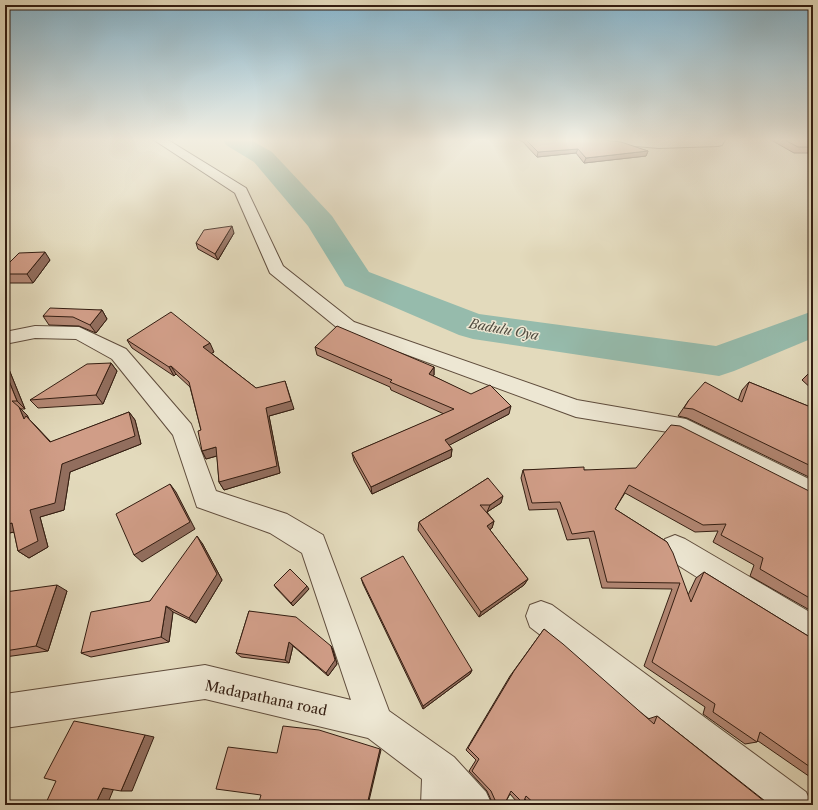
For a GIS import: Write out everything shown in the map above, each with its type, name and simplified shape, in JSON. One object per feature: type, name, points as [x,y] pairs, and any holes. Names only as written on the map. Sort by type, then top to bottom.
[{"type":"street","points":[[220,178],[241,191],[276,269],[347,326],[576,408],[678,425],[813,493]]},
{"type":"street","points":[[5,338],[35,332],[79,333],[119,354],[183,432],[206,499],[278,523],[313,544],[376,723]]},
{"type":"street","points":[[675,548],[813,632]]},
{"type":"street","points":[[541,616],[794,805]]},
{"type":"street","name":"Madapathana road","points":[[5,711],[205,682],[376,723],[441,788],[473,805]]},
{"type":"building","points":[[232,226],[215,254],[196,243],[204,230]]},
{"type":"building","points":[[45,252],[27,274],[5,274],[5,267],[19,253]]},
{"type":"building","points":[[50,308],[102,310],[90,325],[73,317],[43,316]]},
{"type":"building","points":[[171,312],[210,343],[203,347],[256,388],[285,381],[291,401],[266,408],[277,466],[219,482],[216,447],[202,451],[198,431],[201,430],[189,382],[171,366],[169,367],[127,340]]},
{"type":"building","points":[[337,326],[434,367],[429,374],[471,394],[490,385],[511,406],[445,440],[452,449],[371,487],[352,453],[454,409],[390,382],[392,380],[315,347]]},
{"type":"building","points":[[111,363],[96,395],[30,400],[87,364]]},
{"type":"building","points":[[5,371],[17,401],[12,401],[19,407],[24,419],[26,416],[50,442],[129,412],[135,436],[62,464],[55,503],[30,510],[38,541],[18,551],[12,523],[5,525]]},
{"type":"building","points":[[705,382],[742,402],[749,382],[813,408],[813,467],[693,409],[684,408]]},
{"type":"building","points":[[671,425],[680,426],[813,493],[813,600],[760,569],[763,558],[721,535],[726,524],[703,525],[629,485],[615,509],[667,542],[673,553],[691,602],[704,572],[813,639],[813,769],[760,732],[757,742],[713,712],[715,704],[652,662],[680,583],[607,582],[594,531],[572,534],[560,502],[532,503],[523,470],[584,467],[584,470],[636,468]]},
{"type":"building","points":[[488,478],[503,496],[490,505],[480,505],[494,521],[487,526],[528,579],[481,612],[419,522]]},
{"type":"building","points":[[170,484],[190,522],[134,555],[116,514]]},
{"type":"building","points":[[197,536],[217,574],[189,618],[166,606],[161,637],[81,653],[91,612],[150,601]]},
{"type":"building","points":[[403,556],[472,670],[423,706],[361,578]]},
{"type":"building","points":[[290,569],[307,586],[291,603],[274,585]]},
{"type":"building","points":[[57,585],[36,646],[5,651],[5,592]]},
{"type":"building","points":[[249,611],[296,617],[331,646],[335,660],[326,673],[289,642],[285,660],[236,653]]},
{"type":"building","points":[[544,629],[654,724],[657,716],[769,805],[536,805],[526,796],[523,803],[511,791],[504,805],[500,805],[495,800],[491,791],[472,771],[479,759],[468,748],[514,671]]},
{"type":"building","points":[[74,721],[145,735],[121,791],[103,788],[95,805],[45,805],[56,781],[44,778]]},
{"type":"building","points":[[283,726],[319,730],[380,749],[367,805],[258,805],[261,795],[216,789],[228,747],[277,753]]},
{"type":"waterway","name":"Badulu Oya","points":[[282,178],[321,222],[357,279],[473,326],[719,361],[813,323]]}]
